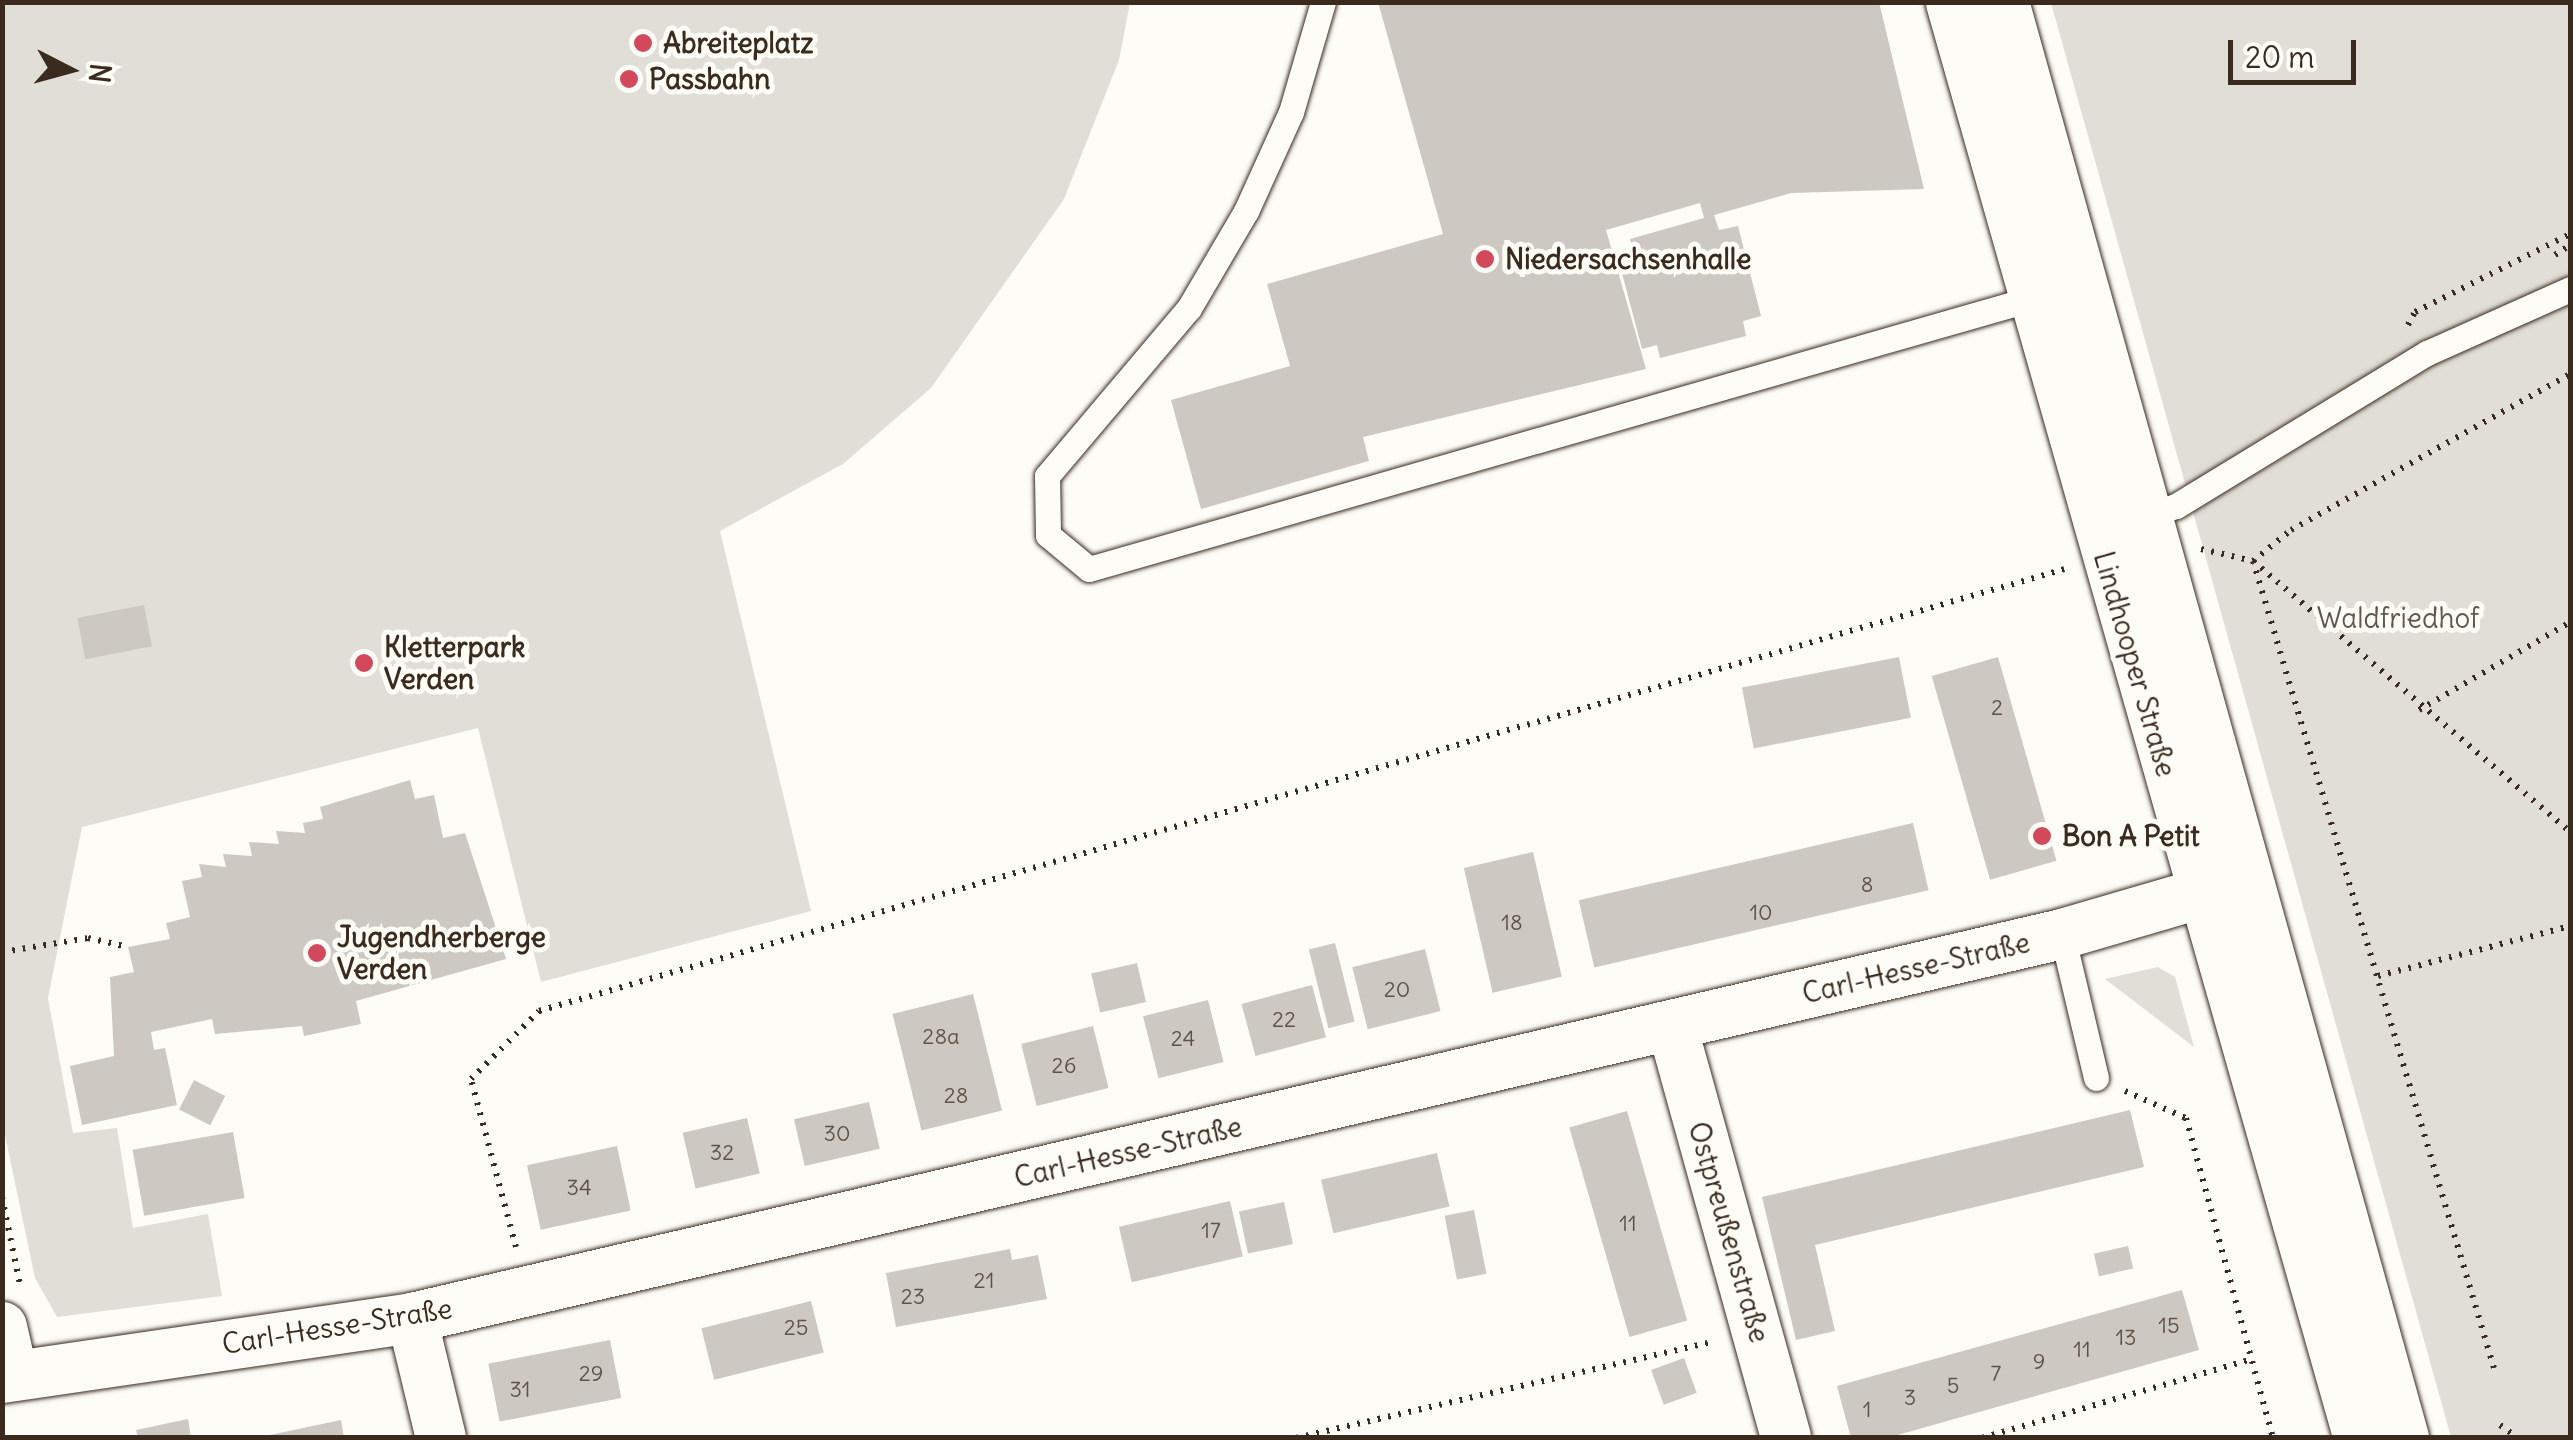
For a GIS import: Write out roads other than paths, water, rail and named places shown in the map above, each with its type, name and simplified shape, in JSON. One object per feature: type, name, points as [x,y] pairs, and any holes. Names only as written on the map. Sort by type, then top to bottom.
[{"type":"main road","name":"Lindhooper Straße","points":[[1953,2],[2058,291]]},
{"type":"main road","name":"Lindhooper Straße","points":[[2002,2],[2104,537],[2401,1438]]},
{"type":"main road","name":"Lindhooper Straße","points":[[2222,888],[2361,1438]]},
{"type":"street","name":"Carl-Hesse-Straße","points":[[8,1377],[412,1318],[2062,934],[2222,888]]},
{"type":"street","name":"Ostpreußenstraße","points":[[1672,1026],[1786,1438]]},
{"type":"street","points":[[8,1377],[14,1316]]},
{"type":"street","points":[[412,1318],[441,1438]]},
{"type":"lane","points":[[1323,2],[1291,112],[1246,211],[1189,308],[1047,476],[1048,535],[1089,569],[2058,291]]},
{"type":"lane","points":[[2104,537],[2427,353],[2570,290]]},
{"type":"lane","points":[[2062,934],[2096,1078]]},
{"type":"place","name":"Abreiteplatz","points":[[643,43]]},
{"type":"place","name":"Passbahn","points":[[629,79]]},
{"type":"place","name":"Niedersachsenhalle","points":[[1485,259]]},
{"type":"place","name":"Kletterpark Verden","points":[[364,663]]},
{"type":"place","name":"Bon A Petit","points":[[2042,836]]},
{"type":"place","name":"Jugendherberge Verden","points":[[317,953]]},
{"type":"park label","name":"Waldfriedhof","points":[[2398,618]]}]
